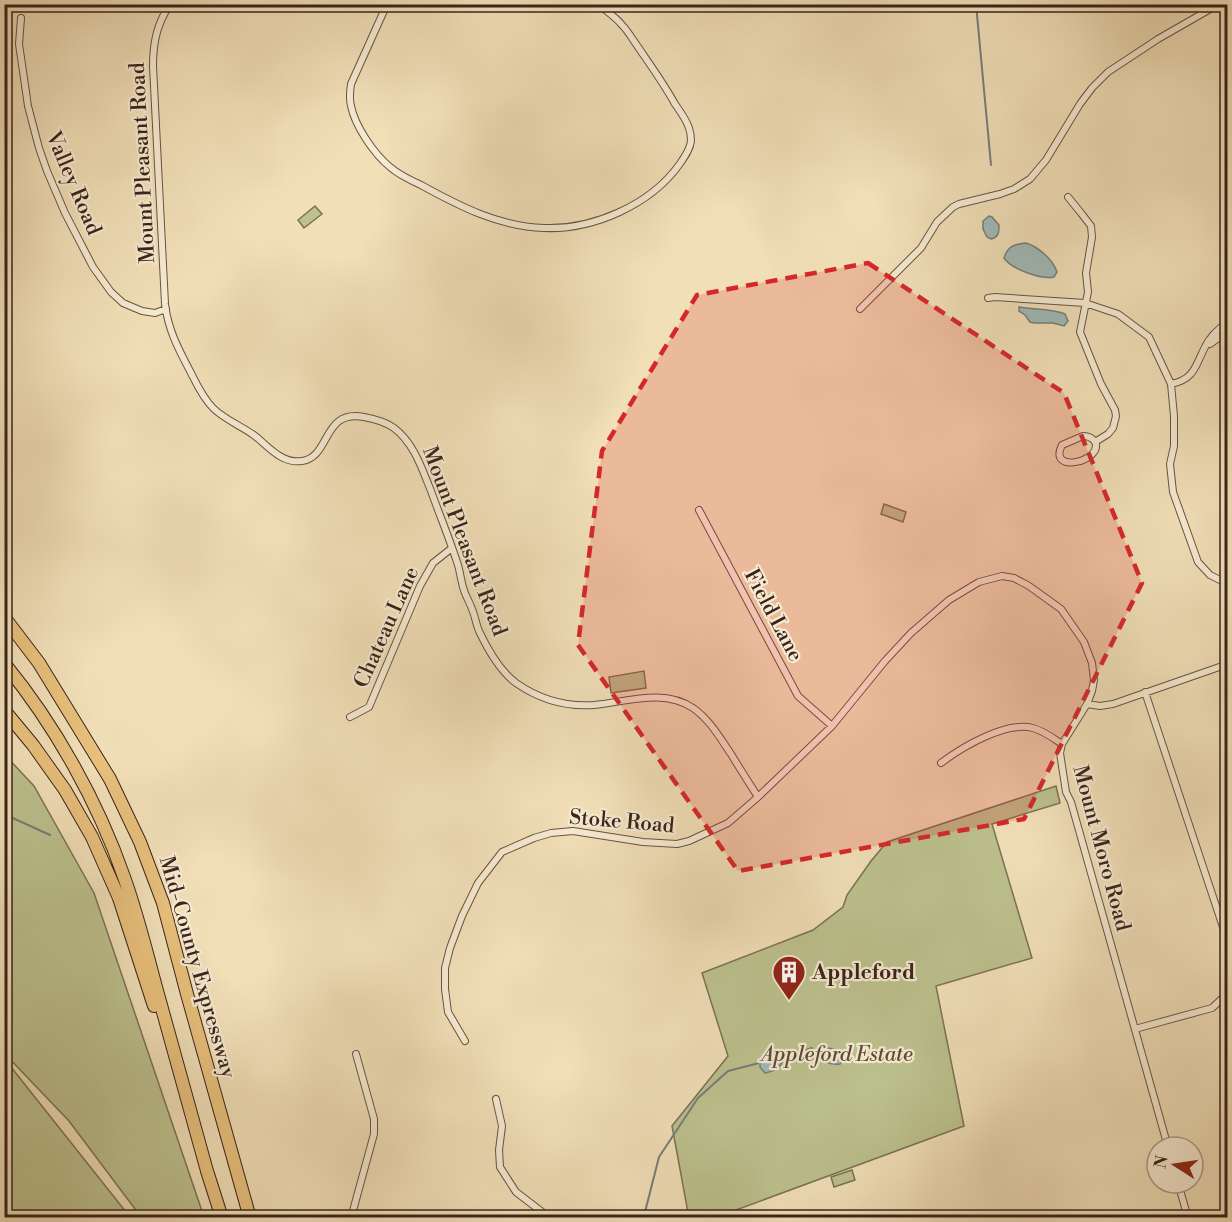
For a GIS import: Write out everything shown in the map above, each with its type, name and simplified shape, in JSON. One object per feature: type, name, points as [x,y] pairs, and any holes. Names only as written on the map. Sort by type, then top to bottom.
[{"type":"highway","points":[[4,605],[39,663]]},
{"type":"highway","name":"Mid-County Expressway","points":[[4,617],[39,663],[110,779],[140,842],[163,903],[250,1218]]},
{"type":"highway","points":[[4,663],[21,683],[51,728],[80,779],[102,822],[125,877],[222,1218]]},
{"type":"highway","points":[[4,710],[59,781],[92,837],[119,898],[200,1143]]},
{"type":"highway","points":[[4,723],[42,767],[84,830],[92,837]]},
{"type":"street","name":"Mount Pleasant Road","points":[[170,4],[157,29],[153,48],[166,309],[171,332],[201,393],[218,412],[255,436],[282,458],[292,461],[311,458],[336,423],[348,416],[356,415],[373,419],[394,428],[407,440],[420,464],[459,567],[464,590],[478,629],[501,670],[514,682],[534,694],[567,704],[592,705],[661,698],[688,705],[704,717],[714,729],[758,797]]},
{"type":"street","points":[[387,4],[351,84],[351,107],[365,138],[388,165],[441,196],[483,216],[528,227],[544,228],[581,225],[624,209],[646,197],[675,171],[687,154],[691,140],[689,127],[663,82],[621,24],[598,4]]},
{"type":"street","points":[[860,309],[921,248],[937,222],[952,207],[1014,189],[1030,179],[1046,160],[1080,104],[1108,72],[1158,39],[1219,4]]},
{"type":"street","name":"Valley Road","points":[[21,18],[19,44],[28,106],[47,171],[70,222],[93,267],[111,292],[123,303],[142,311],[155,313],[166,309]]},
{"type":"street","points":[[1068,197],[1090,226],[1092,237],[1086,273],[1088,292],[1080,332],[1116,416],[1113,428],[1095,442]]},
{"type":"street","points":[[988,298],[1085,303],[1118,314],[1149,337],[1171,384],[1174,446],[1170,464],[1173,492],[1198,562],[1210,575],[1227,584]]},
{"type":"street","points":[[1171,384],[1185,379],[1198,363],[1215,331],[1227,322]]},
{"type":"street","points":[[1204,348],[1227,331]]},
{"type":"street","points":[[1083,436],[1090,437],[1095,442],[1092,455],[1071,463],[1064,461],[1059,452],[1062,445],[1083,436]]},
{"type":"street","name":"Field Lane","points":[[699,510],[798,696],[832,726]]},
{"type":"street","name":"Chateau Lane","points":[[350,717],[369,707],[420,586],[433,563],[452,548]]},
{"type":"street","name":"Mount Moro Road","points":[[758,797],[832,726],[911,633],[960,593],[979,582],[1002,576],[1014,578],[1029,586],[1061,609],[1084,642],[1092,663],[1094,680],[1087,704],[1062,744],[1060,753],[1066,792],[1071,802],[1165,1135]]},
{"type":"street","points":[[1087,704],[1100,706],[1113,704],[1227,664]]},
{"type":"street","points":[[1145,692],[1227,942]]},
{"type":"street","points":[[941,763],[968,745],[1012,727],[1032,728],[1062,744]]},
{"type":"street","name":"Stoke Road","points":[[465,1041],[448,1012],[444,968],[462,916],[478,884],[502,852],[534,838],[551,833],[573,831],[644,842],[677,844],[728,823],[758,797]]},
{"type":"street","points":[[1135,1029],[1212,1008],[1227,993]]},
{"type":"street","points":[[351,1218],[374,1134],[374,1119],[356,1054]]},
{"type":"street","points":[[496,1099],[502,1126],[499,1150],[500,1167],[516,1192],[550,1218]]},
{"type":"street","points":[[1181,1195],[1188,1218]]},
{"type":"highlighted area","points":[[868,263],[1064,393],[1142,583],[1024,819],[738,871],[578,645],[602,451],[697,295]]},
{"type":"green space","points":[[315,206],[322,214],[304,228],[298,220]]},
{"type":"green space","points":[[884,504],[906,512],[903,522],[881,514]]},
{"type":"green space","points":[[644,671],[646,688],[611,693],[609,677]]},
{"type":"green space","points":[[4,754],[34,786],[94,893],[204,1217],[141,1217],[69,1121],[5,1054]]},
{"type":"green space","name":"Appleford Estate","points":[[1056,786],[1060,803],[992,824],[1032,958],[936,986],[964,1126],[717,1217],[689,1218],[672,1126],[728,1056],[702,973],[813,930],[843,907],[847,895],[887,842]]},
{"type":"green space","points":[[5,1062],[11,1067],[130,1217],[5,1217]]},
{"type":"green space","points":[[852,1170],[855,1180],[834,1187],[831,1177]]},
{"type":"water","points":[[989,216],[999,225],[998,234],[991,239],[987,237],[983,229],[983,221]]},
{"type":"water","points":[[1026,243],[1049,259],[1057,272],[1054,277],[1027,273],[1004,258],[1012,246]]},
{"type":"water","points":[[1019,307],[1059,312],[1065,314],[1068,321],[1064,326],[1030,322],[1019,311]]},
{"type":"water","points":[[822,1047],[839,1050],[843,1054],[840,1064],[825,1062],[819,1055]]},
{"type":"water","points":[[781,1057],[783,1061],[779,1066],[765,1073],[760,1064]]},
{"type":"waterway","points":[[976,4],[991,165]]},
{"type":"waterway","points":[[4,814],[50,835]]},
{"type":"waterway","points":[[781,1058],[812,1048]]},
{"type":"waterway","points":[[641,1218],[645,1212],[659,1157],[698,1098],[728,1071],[763,1062]]},
{"type":"waterway","points":[[430,1213],[438,1218]]},
{"type":"place","name":"Appleford","points":[[789,1001]]}]
